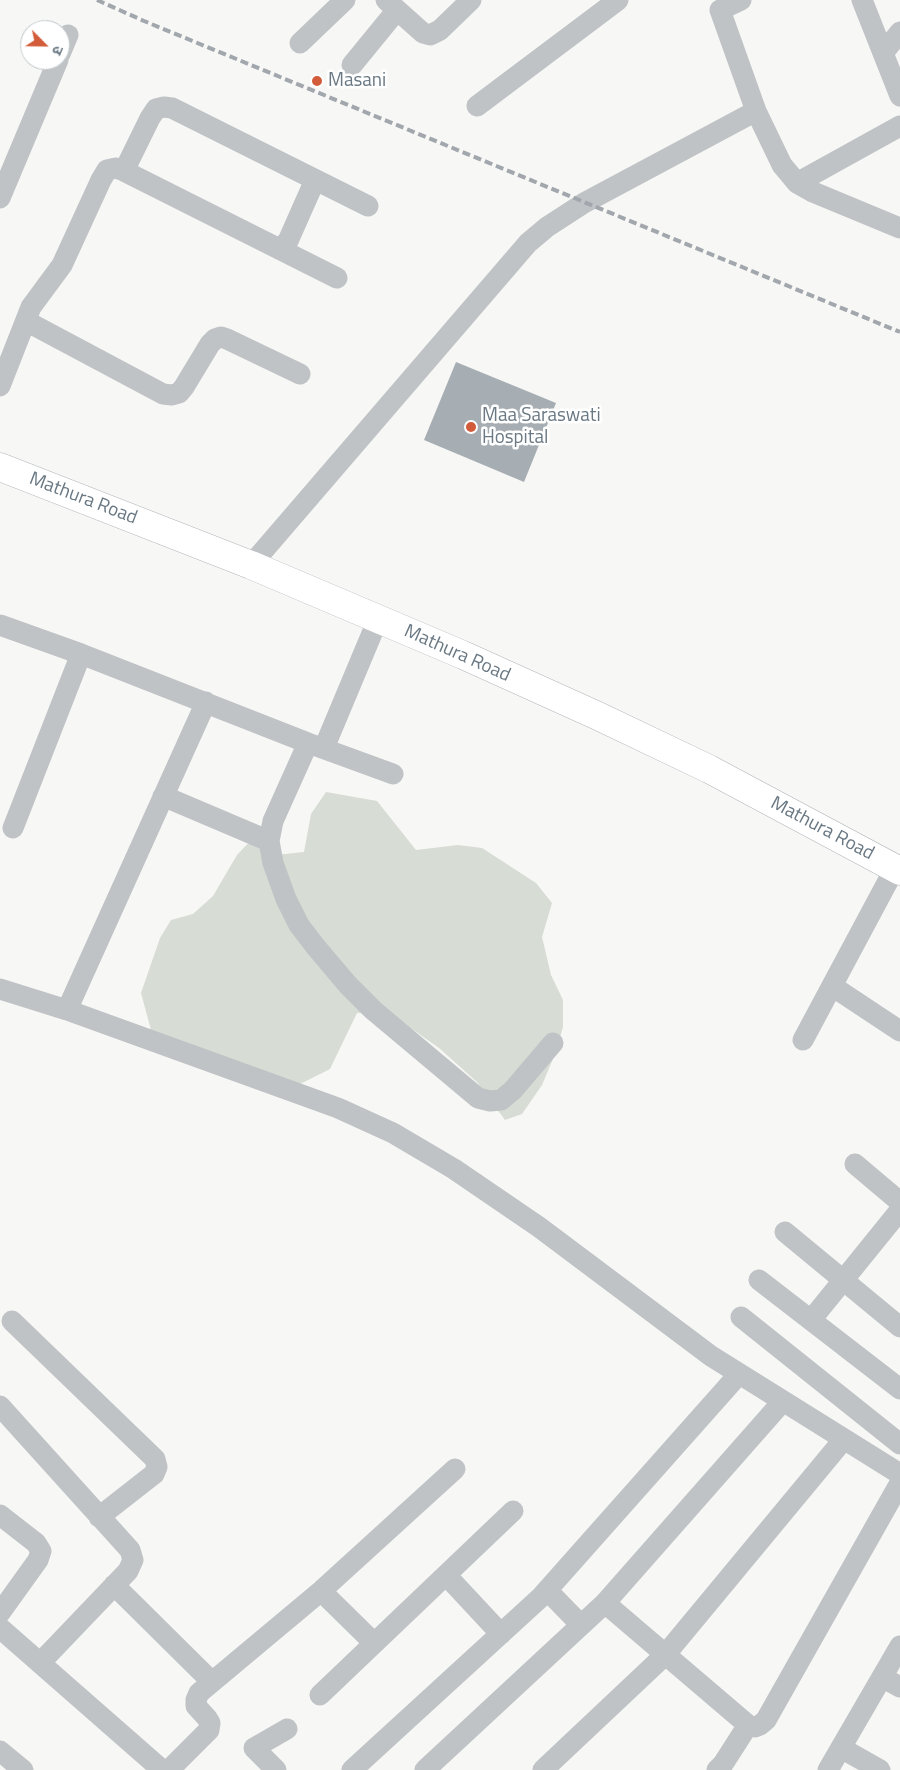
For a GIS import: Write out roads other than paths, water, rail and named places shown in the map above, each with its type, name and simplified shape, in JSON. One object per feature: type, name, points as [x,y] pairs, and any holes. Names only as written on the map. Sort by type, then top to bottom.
[{"type":"main road","name":"Mathura Road","points":[[0,467],[251,566],[378,619],[580,708],[709,769],[897,870]]},
{"type":"street","points":[[300,43],[345,0]]},
{"type":"street","points":[[352,65],[391,5],[423,33],[430,35],[440,30],[471,0]]},
{"type":"street","points":[[477,106],[618,0]]},
{"type":"street","points":[[741,0],[717,5],[756,110],[782,165],[797,184],[900,228]]},
{"type":"street","points":[[862,0],[900,96]]},
{"type":"street","points":[[883,53],[900,32]]},
{"type":"street","points":[[0,198],[54,70]]},
{"type":"street","points":[[124,171],[156,109],[172,108],[368,206]]},
{"type":"street","points":[[251,566],[528,243],[547,227],[584,203],[756,110]]},
{"type":"street","points":[[797,184],[900,126]]},
{"type":"street","points":[[0,386],[32,307],[62,265],[100,180],[107,170],[116,168],[124,171],[337,278]]},
{"type":"street","points":[[279,249],[288,241],[315,180]]},
{"type":"street","points":[[26,321],[162,394],[172,395],[179,393],[210,344],[220,337],[228,339],[300,374]]},
{"type":"street","points":[[378,619],[316,745],[272,822],[269,840],[273,863],[286,900],[299,925],[348,985],[373,1010],[478,1098],[490,1101],[501,1100],[514,1090],[553,1043]]},
{"type":"street","points":[[0,625],[81,654],[392,774]]},
{"type":"street","points":[[13,828],[81,654]]},
{"type":"street","points":[[67,1010],[206,702]]},
{"type":"street","points":[[163,796],[269,840]]},
{"type":"street","points":[[803,1040],[897,870]]},
{"type":"street","points":[[832,986],[900,1031]]},
{"type":"street","points":[[0,989],[67,1010],[338,1108],[393,1133],[454,1169],[539,1227],[695,1345],[844,1439],[897,1475]]},
{"type":"street","points":[[855,1164],[900,1202]]},
{"type":"street","points":[[811,1320],[900,1210]]},
{"type":"street","points":[[785,1232],[900,1327]]},
{"type":"street","points":[[759,1280],[900,1389]]},
{"type":"street","points":[[740,1317],[900,1444]]},
{"type":"street","points":[[12,1321],[155,1459],[157,1467],[154,1474],[99,1516]]},
{"type":"street","points":[[352,1770],[547,1590],[739,1374]]},
{"type":"street","points":[[425,1770],[605,1603],[783,1401]]},
{"type":"street","points":[[0,1406],[130,1550],[133,1560],[128,1571],[40,1663]]},
{"type":"street","points":[[543,1770],[665,1655],[844,1439]]},
{"type":"street","points":[[605,1603],[748,1725],[755,1727],[760,1725],[766,1720],[897,1475],[900,1448]]},
{"type":"street","points":[[169,1770],[209,1730],[210,1723],[196,1706],[199,1693],[321,1591],[455,1469]]},
{"type":"street","points":[[320,1695],[513,1511]]},
{"type":"street","points":[[0,1515],[36,1543],[41,1551],[38,1560],[0,1614]]},
{"type":"street","points":[[446,1575],[501,1634]]},
{"type":"street","points":[[114,1585],[212,1682]]},
{"type":"street","points":[[547,1590],[581,1626]]},
{"type":"street","points":[[321,1591],[374,1643]]},
{"type":"street","points":[[0,1628],[162,1770]]},
{"type":"street","points":[[828,1770],[841,1748],[891,1682],[900,1646]]},
{"type":"street","points":[[717,1770],[723,1764],[748,1725]]},
{"type":"street","points":[[276,1770],[254,1748],[287,1729]]},
{"type":"street","points":[[841,1748],[880,1770]]},
{"type":"street","points":[[0,1751],[24,1770]]},
{"type":"railway","points":[[97,0],[900,332]]},
{"type":"place","name":"Masani","points":[[317,81]]},
{"type":"place","name":"Maa Saraswati Hospital","points":[[471,427]]}]
